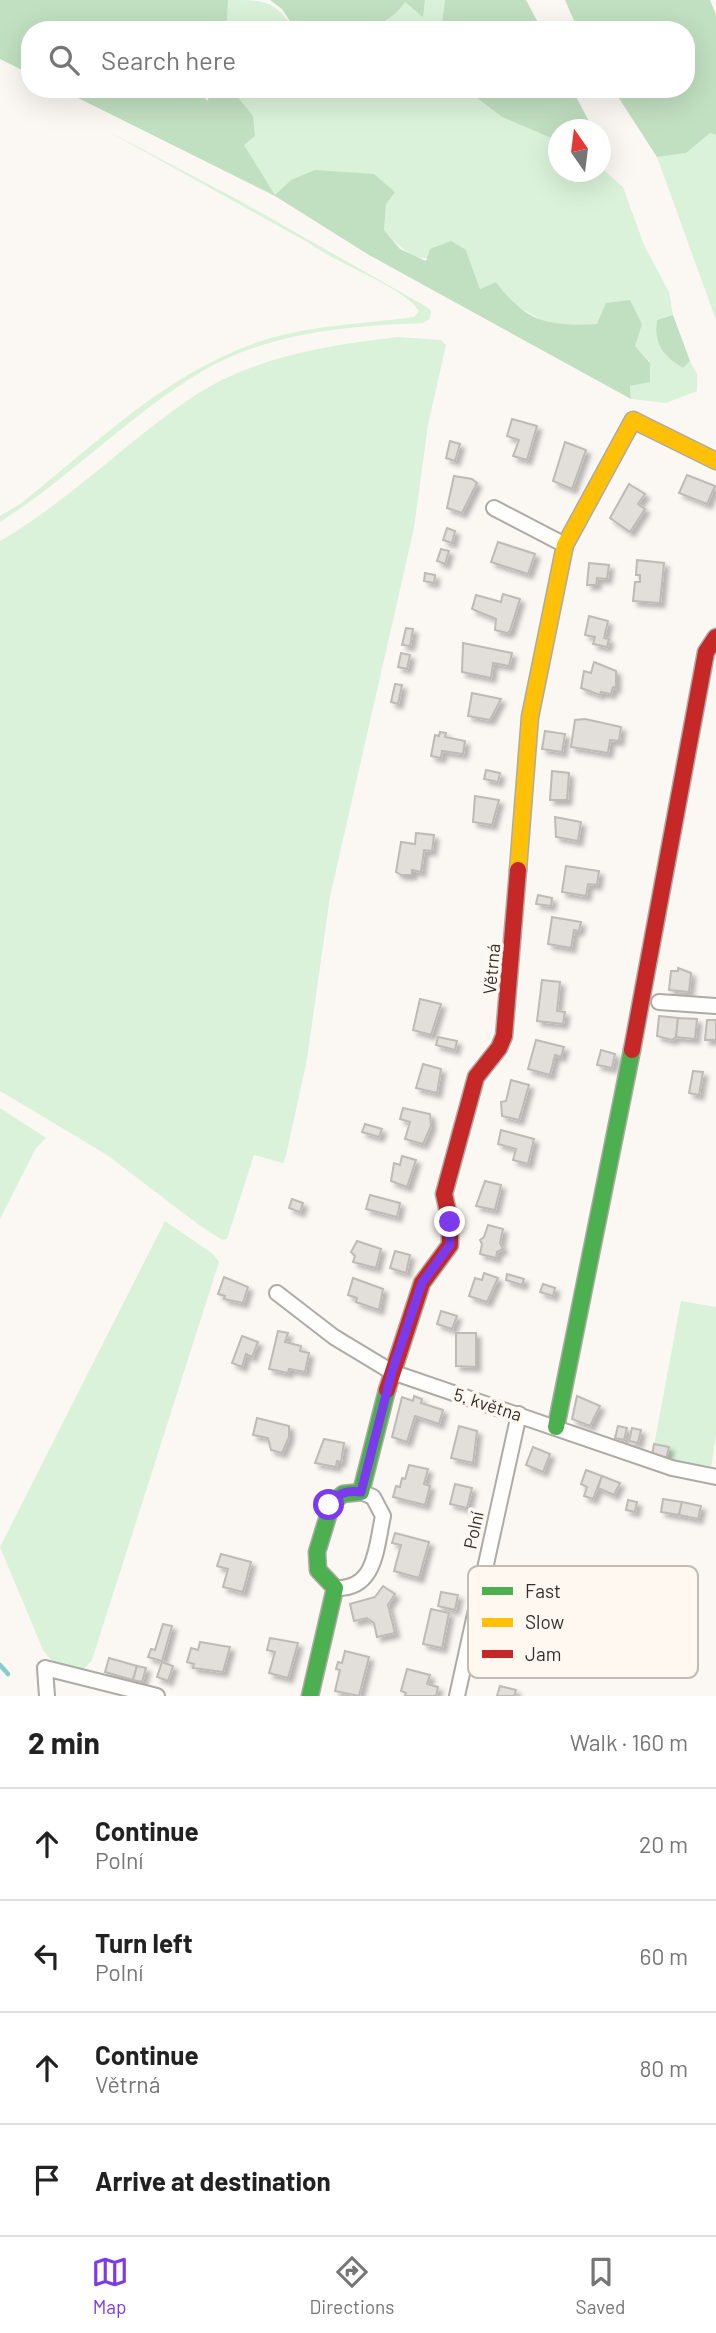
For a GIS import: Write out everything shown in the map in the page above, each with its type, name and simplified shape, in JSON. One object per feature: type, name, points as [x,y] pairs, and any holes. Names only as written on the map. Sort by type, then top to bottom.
[{"type":"street","name":"Větrná","points":[[392,1372],[422,1283],[450,1245],[450,1222],[444,1194],[447,1182],[476,1077],[499,1048],[504,1036],[530,717],[565,545],[633,420],[716,461]]},
{"type":"street","points":[[494,508],[565,545]]},
{"type":"street","points":[[556,1427],[643,994],[706,652],[716,637]]},
{"type":"street","points":[[659,1002],[716,1006]]},
{"type":"street","name":"5. května","points":[[277,1293],[334,1336],[392,1372],[672,1468],[716,1477]]},
{"type":"street","points":[[361,1492],[392,1372]]},
{"type":"street","name":"Polní","points":[[486,1566],[519,1414]]},
{"type":"street","points":[[351,1491],[361,1492],[373,1497],[383,1516],[370,1574],[349,1588],[335,1588],[320,1574],[315,1561],[329,1505],[336,1496],[351,1491]]},
{"type":"street","points":[[310,1696],[335,1588]]},
{"type":"street","name":"Polní","points":[[457,1696],[468,1646]]},
{"type":"street","points":[[47,1696],[45,1668],[157,1696]]},
{"type":"green space","points":[[0,0],[228,0],[226,21],[21,21],[21,70],[0,59]]},
{"type":"green space","points":[[228,0],[252,0],[275,7],[288,21],[226,21]]},
{"type":"green space","points":[[270,0],[425,0],[423,17],[405,2],[384,21],[290,21],[282,9]]},
{"type":"green space","points":[[425,0],[445,0],[442,21],[382,21],[405,2],[423,16]]},
{"type":"green space","points":[[445,0],[526,0],[537,21],[442,21]]},
{"type":"green space","points":[[565,0],[710,0],[716,15],[716,135],[710,133],[686,153],[657,157],[619,98],[695,98],[695,21],[574,21]]},
{"type":"green space","points":[[78,98],[204,98],[208,101],[208,98],[238,98],[253,116],[255,136],[244,145],[275,195],[291,180],[315,170],[374,174],[395,192],[386,204],[384,230],[400,249],[426,261],[430,249],[451,241],[466,250],[480,289],[496,282],[507,296],[529,314],[565,324],[597,324],[606,303],[630,300],[642,324],[635,346],[650,363],[650,382],[630,386],[631,399],[369,255],[275,196]]},
{"type":"green space","points":[[233,98],[477,98],[502,117],[548,137],[548,182],[611,182],[611,177],[623,187],[644,245],[669,292],[673,315],[657,320],[658,343],[670,359],[683,368],[690,361],[697,374],[697,391],[666,403],[631,399],[630,386],[650,381],[650,362],[635,346],[598,324],[558,325],[544,321],[513,304],[496,282],[480,289],[466,250],[429,258],[412,255],[384,230],[386,204],[291,180],[275,196],[244,145]]},
{"type":"green space","points":[[477,98],[577,98],[588,119],[548,119],[548,137],[502,117]]},
{"type":"green space","points":[[102,128],[242,202],[427,307],[431,311],[430,319],[423,323],[366,326],[309,334],[253,348],[227,359],[201,372],[149,407],[51,486],[0,522],[0,516],[20,504],[163,390],[227,354],[280,336],[318,328],[414,317],[419,311],[385,284]]},
{"type":"green space","points":[[710,133],[716,135],[716,320],[657,157],[685,153]]},
{"type":"green space","points":[[673,315],[690,361],[683,368],[665,354],[658,343],[657,320]]},
{"type":"green space","points":[[398,337],[441,340],[446,345],[428,425],[414,528],[330,897],[307,1059],[286,1156],[283,1163],[254,1155],[227,1239],[222,1240],[107,1155],[0,1091],[0,541],[50,508],[167,415],[214,384],[239,372],[291,355]]},
{"type":"green space","points":[[0,1108],[46,1138],[36,1148],[0,1219]]},
{"type":"green space","points":[[165,1221],[213,1254],[219,1262],[92,1660],[84,1669],[52,1661],[43,1650],[0,1547]]},
{"type":"green space","points":[[681,1301],[716,1307],[716,1435],[711,1468],[652,1456]]},
{"type":"building","points":[[512,419],[537,426],[527,460],[513,456],[519,440],[507,436]]},
{"type":"building","points":[[450,441],[460,444],[455,461],[446,458]]},
{"type":"building","points":[[565,442],[586,450],[572,489],[553,481]]},
{"type":"building","points":[[687,475],[715,486],[707,504],[679,493]]},
{"type":"building","points":[[454,476],[472,479],[477,483],[462,513],[447,508]]},
{"type":"building","points":[[629,484],[645,494],[638,504],[645,509],[630,532],[610,518]]},
{"type":"building","points":[[447,528],[455,531],[452,543],[443,540]]},
{"type":"building","points":[[498,542],[535,554],[528,574],[491,562]]},
{"type":"building","points":[[441,549],[449,551],[445,564],[437,561]]},
{"type":"building","points":[[637,560],[664,563],[660,603],[633,601],[635,582],[640,582],[640,575],[636,575]]},
{"type":"building","points":[[589,563],[609,565],[607,579],[597,578],[596,585],[587,585]]},
{"type":"building","points":[[425,573],[435,575],[434,583],[424,581]]},
{"type":"building","points":[[503,594],[520,599],[507,633],[495,630],[496,619],[472,609],[476,595],[501,602]]},
{"type":"building","points":[[589,616],[608,621],[604,638],[609,639],[607,647],[593,644],[595,637],[585,635]]},
{"type":"building","points":[[406,628],[413,629],[410,646],[402,645]]},
{"type":"building","points":[[463,643],[512,653],[509,666],[493,663],[491,678],[462,672]]},
{"type":"building","points":[[401,653],[410,655],[407,669],[398,667]]},
{"type":"building","points":[[594,662],[616,671],[616,688],[613,687],[611,694],[601,692],[600,695],[581,688],[584,671],[591,673]]},
{"type":"building","points":[[395,684],[402,685],[398,704],[391,702]]},
{"type":"building","points":[[472,693],[501,699],[490,720],[468,716]]},
{"type":"building","points":[[585,719],[621,727],[619,741],[610,740],[608,753],[571,747],[575,720]]},
{"type":"building","points":[[545,731],[565,734],[562,752],[542,749]]},
{"type":"building","points":[[440,732],[446,733],[445,737],[465,741],[463,754],[442,751],[441,758],[431,756],[435,735],[439,736]]},
{"type":"building","points":[[486,770],[500,773],[498,782],[484,779]]},
{"type":"building","points":[[552,771],[569,773],[567,800],[550,800]]},
{"type":"building","points":[[475,796],[499,800],[492,825],[473,822]]},
{"type":"building","points":[[555,817],[581,822],[578,841],[556,837]]},
{"type":"building","points":[[416,833],[434,835],[432,851],[424,850],[421,872],[412,870],[412,875],[401,875],[396,872],[401,842],[415,844]]},
{"type":"building","points":[[566,866],[599,871],[597,885],[588,884],[586,896],[562,892]]},
{"type":"building","points":[[538,895],[552,898],[551,906],[536,904]]},
{"type":"building","points":[[552,917],[581,922],[579,931],[574,930],[571,948],[548,944]]},
{"type":"building","points":[[678,968],[691,973],[689,992],[669,990],[671,971],[678,971]]},
{"type":"building","points":[[542,980],[560,982],[557,1011],[565,1012],[563,1024],[537,1021]]},
{"type":"building","points":[[420,999],[441,1004],[431,1035],[413,1030]]},
{"type":"building","points":[[659,1016],[678,1018],[676,1037],[672,1040],[657,1036]]},
{"type":"building","points":[[678,1018],[697,1019],[695,1039],[676,1037]]},
{"type":"building","points":[[707,1020],[716,1020],[716,1040],[705,1040]]},
{"type":"building","points":[[438,1037],[457,1041],[455,1050],[436,1045]]},
{"type":"building","points":[[536,1040],[564,1047],[561,1057],[555,1055],[550,1075],[528,1069]]},
{"type":"building","points":[[601,1050],[615,1054],[612,1068],[597,1065]]},
{"type":"building","points":[[423,1064],[441,1069],[437,1093],[416,1088]]},
{"type":"building","points":[[693,1071],[703,1072],[699,1095],[689,1093]]},
{"type":"building","points":[[511,1080],[529,1085],[519,1120],[502,1116],[501,1102],[506,1101]]},
{"type":"building","points":[[403,1108],[430,1114],[431,1126],[423,1144],[405,1139],[410,1122],[400,1119]]},
{"type":"building","points":[[365,1124],[382,1129],[379,1137],[362,1132]]},
{"type":"building","points":[[501,1130],[534,1139],[528,1164],[513,1160],[516,1149],[498,1144]]},
{"type":"building","points":[[402,1156],[416,1160],[407,1187],[391,1181],[394,1163],[400,1165]]},
{"type":"building","points":[[485,1181],[501,1185],[495,1210],[476,1206]]},
{"type":"building","points":[[370,1195],[400,1203],[397,1217],[366,1209]]},
{"type":"building","points":[[292,1199],[303,1203],[300,1212],[289,1208]]},
{"type":"building","points":[[488,1225],[503,1229],[500,1243],[503,1249],[497,1252],[496,1258],[480,1254],[480,1240],[484,1237]]},
{"type":"building","points":[[357,1241],[381,1249],[376,1268],[353,1262],[355,1256],[351,1252]]},
{"type":"building","points":[[395,1251],[410,1255],[406,1273],[390,1268]]},
{"type":"building","points":[[484,1273],[498,1278],[487,1302],[469,1296],[475,1278],[482,1280]]},
{"type":"building","points":[[507,1274],[524,1279],[522,1285],[506,1280]]},
{"type":"building","points":[[224,1277],[248,1287],[243,1303],[224,1299],[225,1296],[218,1294]]},
{"type":"building","points":[[353,1278],[383,1289],[379,1310],[356,1302],[357,1298],[348,1295]]},
{"type":"building","points":[[543,1284],[555,1288],[553,1296],[540,1292]]},
{"type":"building","points":[[441,1311],[457,1316],[452,1329],[437,1324]]},
{"type":"building","points":[[278,1331],[288,1333],[285,1342],[301,1346],[300,1351],[309,1353],[305,1372],[289,1369],[288,1373],[269,1369]]},
{"type":"building","points":[[456,1333],[476,1333],[476,1367],[456,1366]]},
{"type":"building","points":[[242,1336],[258,1342],[252,1357],[246,1354],[242,1367],[232,1363]]},
{"type":"building","points":[[414,1396],[422,1399],[421,1403],[443,1410],[439,1424],[415,1416],[407,1442],[392,1437],[402,1397],[413,1401]]},
{"type":"building","points":[[577,1396],[600,1406],[590,1426],[572,1419]]},
{"type":"building","points":[[257,1418],[289,1426],[289,1437],[282,1453],[271,1450],[268,1438],[253,1435]]},
{"type":"building","points":[[459,1426],[477,1431],[473,1463],[451,1458]]},
{"type":"building","points":[[618,1426],[627,1428],[624,1440],[615,1438]]},
{"type":"building","points":[[632,1428],[641,1430],[638,1443],[629,1441]]},
{"type":"building","points":[[324,1439],[344,1443],[341,1462],[337,1461],[336,1467],[315,1463]]},
{"type":"building","points":[[654,1444],[669,1447],[666,1459],[652,1456]]},
{"type":"building","points":[[533,1447],[550,1454],[543,1472],[526,1465]]},
{"type":"building","points":[[409,1465],[428,1469],[424,1484],[430,1486],[425,1505],[393,1497],[396,1486],[400,1487],[402,1478],[405,1479]]},
{"type":"building","points":[[586,1470],[602,1476],[593,1499],[584,1496],[587,1487],[581,1484]]},
{"type":"building","points":[[602,1476],[620,1483],[614,1495],[598,1488]]},
{"type":"building","points":[[455,1484],[472,1488],[467,1508],[450,1504]]},
{"type":"building","points":[[663,1499],[682,1502],[679,1515],[661,1512]]},
{"type":"building","points":[[628,1500],[637,1502],[635,1512],[626,1510]]},
{"type":"building","points":[[682,1502],[701,1506],[698,1519],[679,1515]]},
{"type":"building","points":[[395,1533],[429,1542],[419,1578],[394,1571],[401,1545],[392,1543]]},
{"type":"building","points":[[221,1554],[251,1562],[243,1592],[223,1587],[228,1569],[217,1566]]},
{"type":"building","points":[[383,1586],[395,1594],[388,1605],[395,1633],[377,1637],[374,1623],[367,1618],[354,1621],[350,1604],[375,1597]]},
{"type":"building","points":[[441,1592],[458,1595],[455,1610],[438,1606]]},
{"type":"building","points":[[431,1609],[449,1613],[442,1648],[423,1644]]},
{"type":"building","points":[[163,1624],[172,1626],[162,1661],[148,1657],[151,1649],[155,1650]]},
{"type":"building","points":[[270,1638],[298,1643],[288,1678],[269,1673],[275,1652],[267,1650]]},
{"type":"building","points":[[200,1642],[230,1647],[223,1672],[193,1668],[194,1664],[187,1662],[191,1648],[198,1650]]},
{"type":"building","points":[[345,1651],[369,1657],[359,1696],[335,1691],[340,1670],[336,1669],[338,1662],[342,1663]]},
{"type":"building","points":[[109,1658],[137,1666],[133,1680],[105,1672]]},
{"type":"building","points":[[162,1662],[173,1666],[168,1681],[157,1677]]},
{"type":"building","points":[[137,1666],[146,1668],[142,1682],[133,1680]]},
{"type":"building","points":[[407,1669],[430,1675],[427,1684],[438,1687],[436,1696],[405,1696],[406,1693],[401,1691]]},
{"type":"building","points":[[500,1686],[516,1690],[514,1696],[497,1696]]},
{"type":"waterway","points":[[0,1665],[8,1674]]},
{"type":"traffic: fast","points":[[556,1427],[632,1050]]},
{"type":"traffic: fast","points":[[310,1696],[335,1588],[318,1570],[317,1552],[332,1503],[343,1494],[361,1492],[387,1390]]},
{"type":"traffic: slow","points":[[518,870],[530,717],[565,545],[633,420],[716,461]]},
{"type":"traffic: jam","points":[[632,1050],[706,652],[716,637]]},
{"type":"traffic: jam","points":[[387,1390],[422,1283],[450,1245],[450,1221],[444,1194],[476,1077],[499,1048],[504,1036],[518,870]]},
{"type":"route","points":[[329,1505],[336,1496],[351,1491],[361,1492],[392,1372],[422,1283],[450,1245],[450,1222]]}]
